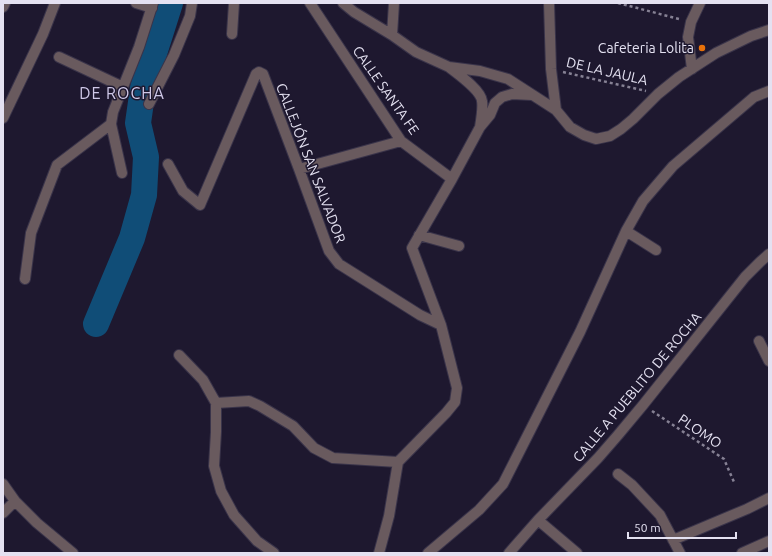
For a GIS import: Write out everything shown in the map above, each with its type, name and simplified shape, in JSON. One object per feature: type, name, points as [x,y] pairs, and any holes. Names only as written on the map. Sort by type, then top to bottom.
[{"type":"street","points":[[3,7],[5,3]]},
{"type":"street","points":[[3,118],[43,34],[55,3]]},
{"type":"street","points":[[122,173],[111,124],[113,112],[140,47],[153,5],[136,3]]},
{"type":"street","points":[[149,104],[174,55],[190,16],[192,3]]},
{"type":"street","points":[[232,34],[234,3]]},
{"type":"street","name":"CALLE SANTA FE","points":[[310,3],[401,141],[452,179]]},
{"type":"street","points":[[343,3],[354,7],[416,52],[449,67],[471,85],[478,92],[483,101],[480,127]]},
{"type":"street","points":[[392,36],[394,3]]},
{"type":"street","points":[[549,3],[551,69],[556,110]]},
{"type":"street","points":[[692,69],[688,37],[691,22],[700,3]]},
{"type":"street","points":[[449,67],[480,71],[508,79],[556,110],[570,127],[584,135],[596,139],[610,136],[621,129],[658,94],[679,77],[716,53],[751,36],[769,30]]},
{"type":"street","points":[[59,57],[123,86]]},
{"type":"street","name":"CALLEJÓN SAN SALVADOR","points":[[168,164],[183,192],[200,205],[256,74],[259,72],[263,74],[329,251],[339,264],[420,315],[441,325]]},
{"type":"street","points":[[428,553],[479,510],[503,484],[580,332],[626,231],[643,201],[673,166],[754,97],[769,91]]},
{"type":"street","points":[[379,553],[389,516],[398,462],[446,413],[454,402],[457,388],[441,325],[412,248],[480,127],[490,115],[495,104],[502,97],[512,94],[532,94]]},
{"type":"street","points":[[25,279],[31,233],[57,165],[111,124]]},
{"type":"street","points":[[299,169],[401,141]]},
{"type":"street","points":[[626,231],[656,250]]},
{"type":"street","points":[[419,236],[459,246]]},
{"type":"street","name":"CALLE A PUEBLITO DE ROCHA","points":[[509,553],[538,520],[598,458],[643,405],[745,277],[769,254]]},
{"type":"street","points":[[759,341],[769,361]]},
{"type":"street","points":[[179,355],[203,380],[216,403],[214,466],[221,491],[234,515],[257,541],[274,553]]},
{"type":"street","points":[[216,403],[249,401],[260,406],[294,426],[314,448],[333,458],[398,462]]},
{"type":"street","points":[[618,474],[632,485],[660,514],[680,553]]},
{"type":"street","points":[[3,484],[15,501],[37,523],[72,553]]},
{"type":"street","points":[[673,540],[747,509],[769,498]]},
{"type":"street","points":[[3,513],[15,501]]},
{"type":"street","points":[[538,520],[577,553]]},
{"type":"street","points":[[742,553],[769,541]]},
{"type":"path","points":[[618,3],[691,22]]},
{"type":"path","name":"DE LA JAULA","points":[[551,69],[658,94]]},
{"type":"path","name":"PLOMO","points":[[643,405],[724,459],[734,482]]},
{"type":"waterway","points":[[96,324],[132,238],[144,195],[146,157],[138,123],[143,88],[170,3]]},
{"type":"place","name":"Cafeteria Lolita","points":[[702,48]]},
{"type":"district","name":"DE ROCHA","points":[[122,93]]}]
